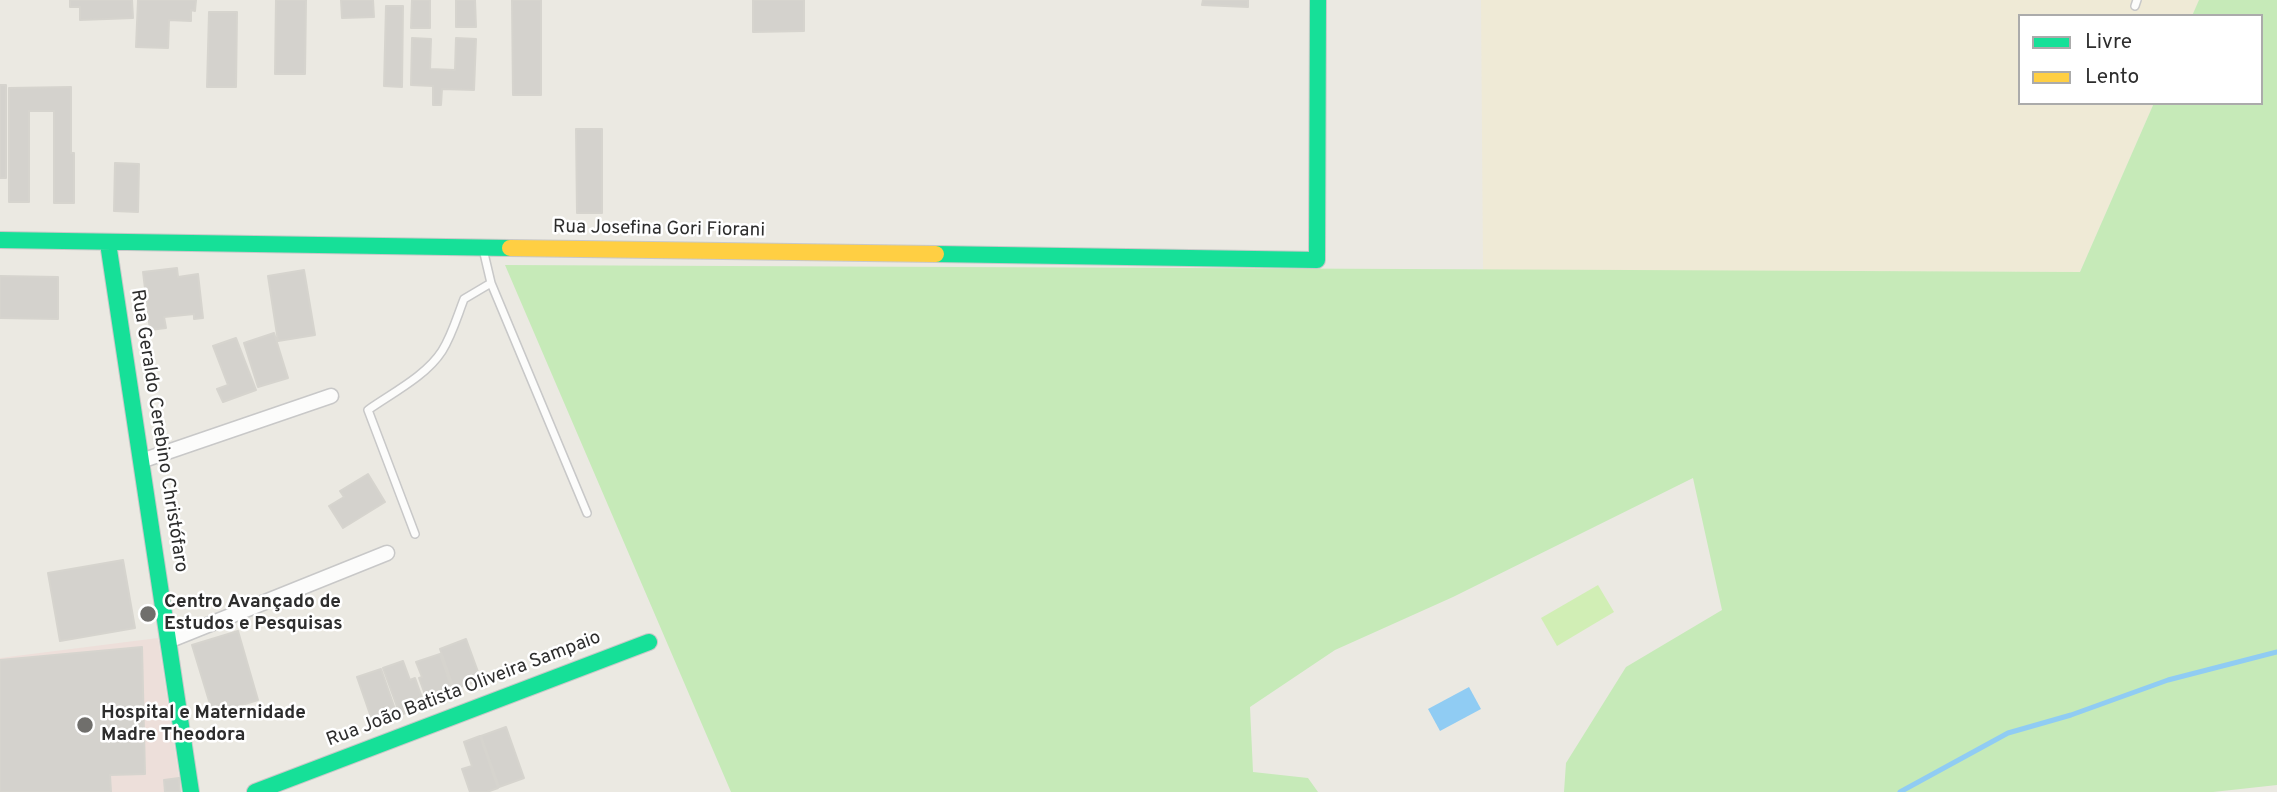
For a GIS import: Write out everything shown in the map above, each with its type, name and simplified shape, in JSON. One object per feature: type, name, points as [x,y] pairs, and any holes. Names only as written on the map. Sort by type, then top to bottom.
[{"type":"street","name":"Rua Josefina Gori Fiorani","points":[[0,240],[1317,260],[1318,0]]},
{"type":"street","name":"Rua Geraldo Cerebino Christófaro","points":[[108,243],[191,792]]},
{"type":"street","points":[[141,461],[331,396]]},
{"type":"street","points":[[168,641],[387,553]]},
{"type":"street","name":"Rua João Batista Oliveira Sampaio","points":[[260,791],[649,642]]},
{"type":"lane","points":[[483,248],[491,283],[587,513]]},
{"type":"lane","points":[[415,534],[368,410],[427,368],[441,353],[464,299],[491,283]]},
{"type":"shaded area","points":[[1481,0],[2199,0],[2193,14],[2018,14],[2018,105],[2153,105],[2080,272],[1483,271]]},
{"type":"shaded area","name":"Hospital e Maternidade Madre Theodora","points":[[158,638],[181,792],[0,792],[0,658]]},
{"type":"green space","points":[[2199,0],[2277,0],[2277,785],[2213,792],[1564,792],[1566,763],[1626,667],[1722,610],[1693,478],[1453,597],[1335,650],[1250,707],[1253,772],[1308,778],[1318,792],[731,792],[505,265],[2080,272],[2153,105],[2263,105],[2263,14],[2193,14]]},
{"type":"green space","points":[[1598,585],[1614,612],[1557,646],[1541,618]]},
{"type":"water","points":[[1469,687],[1481,709],[1440,731],[1428,709]]},
{"type":"building","points":[[70,0],[132,0],[133,18],[80,20],[80,7],[70,7]]},
{"type":"building","points":[[138,0],[196,0],[195,11],[191,10],[191,21],[169,20],[168,48],[136,47]]},
{"type":"building","points":[[276,0],[306,0],[305,74],[275,74]]},
{"type":"building","points":[[341,0],[373,0],[374,17],[342,18]]},
{"type":"building","points":[[412,0],[430,0],[430,28],[411,28]]},
{"type":"building","points":[[456,0],[475,0],[476,27],[456,27]]},
{"type":"building","points":[[512,0],[541,0],[541,95],[513,95]]},
{"type":"building","points":[[753,0],[804,0],[804,31],[753,32]]},
{"type":"building","points":[[1203,0],[1248,0],[1248,7],[1202,5]]},
{"type":"building","points":[[386,6],[403,6],[402,87],[384,86]]},
{"type":"building","points":[[209,12],[237,12],[236,87],[207,87]]},
{"type":"building","points":[[412,38],[431,39],[430,69],[455,70],[456,38],[476,39],[474,90],[442,89],[441,105],[433,105],[433,86],[411,85]]},
{"type":"building","points":[[0,85],[6,85],[6,178],[0,178]]},
{"type":"building","points":[[71,87],[74,203],[54,203],[54,111],[29,111],[29,202],[9,202],[9,88]]},
{"type":"building","points":[[576,129],[602,129],[602,213],[577,213]]},
{"type":"building","points":[[115,163],[139,164],[138,212],[114,211]]},
{"type":"building","points":[[177,268],[178,277],[198,274],[203,318],[194,319],[194,314],[164,317],[166,328],[150,330],[143,272]]},
{"type":"building","points":[[304,270],[315,335],[278,341],[268,276]]},
{"type":"building","points":[[0,276],[58,277],[58,319],[0,318]]},
{"type":"building","points":[[274,333],[288,378],[258,387],[244,343]]},
{"type":"building","points":[[236,338],[256,390],[223,402],[217,389],[228,385],[213,346]]},
{"type":"building","points":[[368,474],[385,502],[343,528],[329,506],[344,497],[340,491]]},
{"type":"building","points":[[123,560],[135,628],[60,641],[48,573]]},
{"type":"building","points":[[238,631],[258,700],[213,714],[192,645]]},
{"type":"building","points":[[466,639],[481,680],[454,689],[440,649]]},
{"type":"building","name":"Hospital e Maternidade Madre Theodora","points":[[142,647],[145,774],[110,775],[111,792],[0,792],[0,660]]},
{"type":"building","points":[[440,654],[453,692],[427,700],[416,662]]},
{"type":"building","points":[[403,661],[410,680],[415,678],[425,706],[400,715],[383,668]]},
{"type":"building","points":[[381,669],[396,712],[372,720],[357,677]]},
{"type":"building","points":[[506,727],[524,778],[499,787],[481,736]]},
{"type":"building","points":[[480,736],[498,788],[487,792],[470,792],[462,769],[472,766],[464,742]]},
{"type":"building","points":[[179,778],[180,792],[165,792],[164,780]]},
{"type":"waterway","points":[[1900,792],[2008,733],[2071,715],[2168,680],[2277,652]]},
{"type":"traffic: fast","points":[[936,254],[1317,260],[1318,0]]},
{"type":"traffic: fast","points":[[0,240],[510,248]]},
{"type":"traffic: fast","points":[[108,243],[191,792]]},
{"type":"traffic: fast","points":[[255,792],[649,642]]},
{"type":"traffic: slow","points":[[510,248],[936,254]]},
{"type":"place","name":"Centro Avançado de Estudos e Pesquisas","points":[[148,614]]},
{"type":"place","name":"Hospital e Maternidade Madre Theodora","points":[[85,725]]}]
